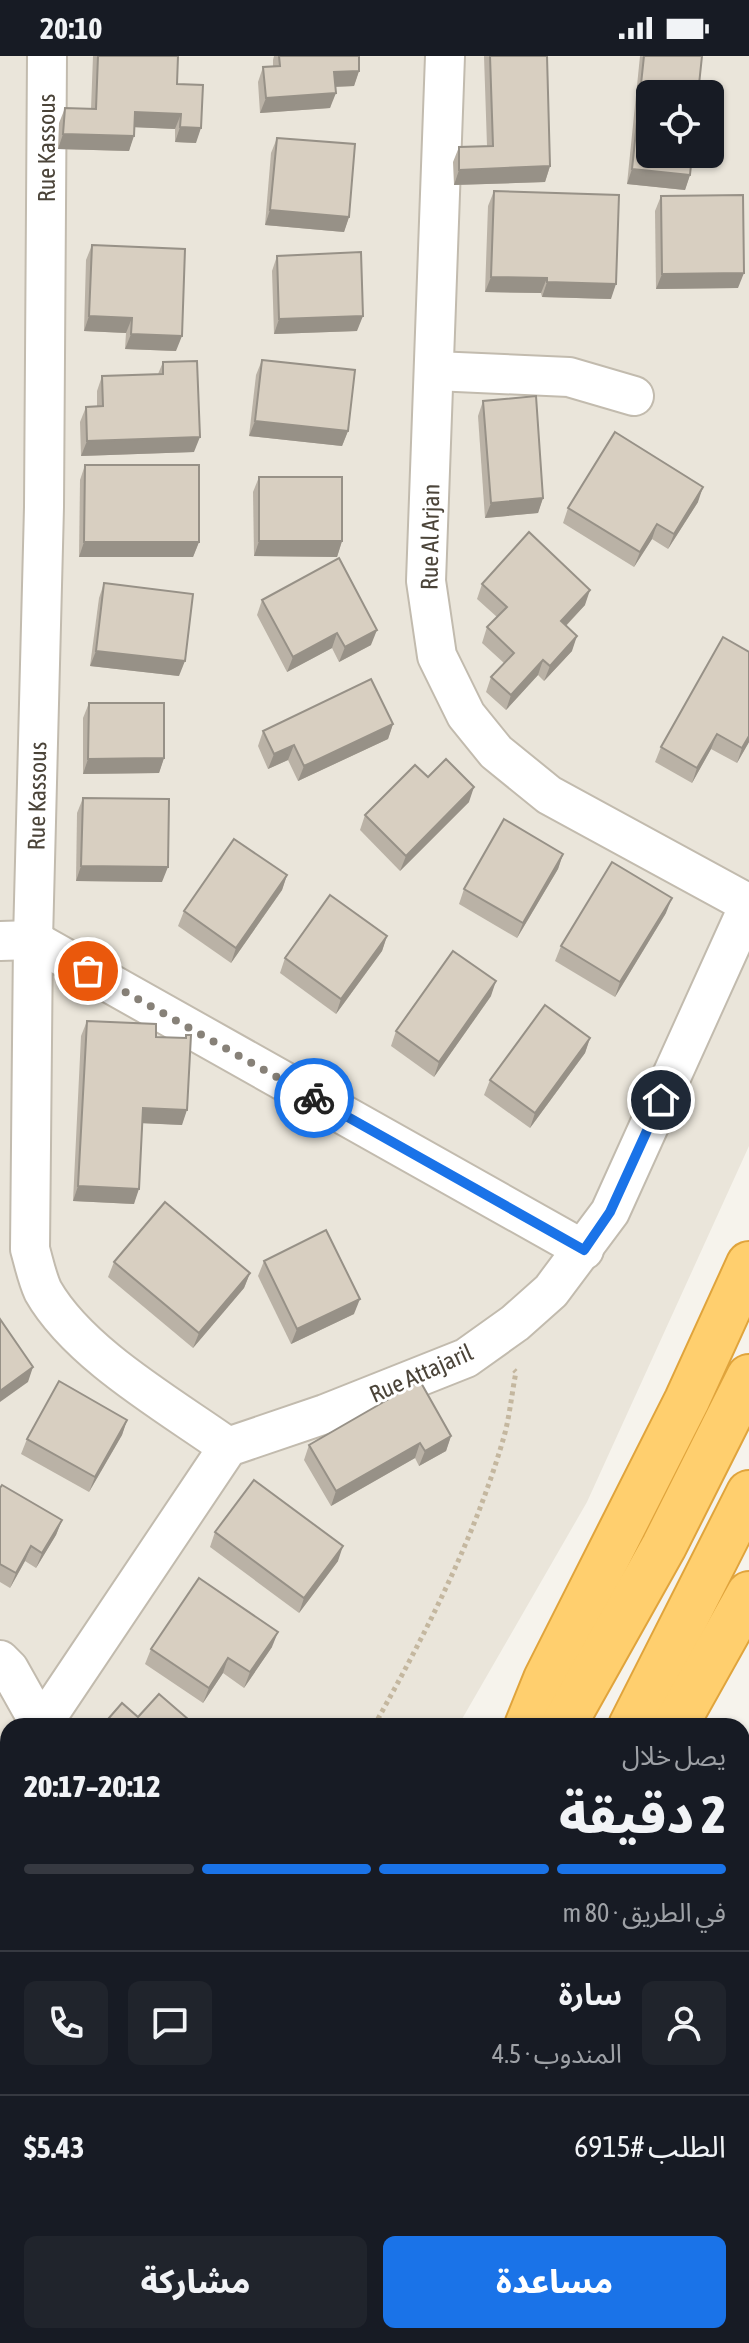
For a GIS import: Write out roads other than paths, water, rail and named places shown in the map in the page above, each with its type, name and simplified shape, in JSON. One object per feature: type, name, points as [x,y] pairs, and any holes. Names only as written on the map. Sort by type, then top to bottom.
[{"type":"highway","points":[[530,1718],[546,1679],[687,1400],[749,1264]]},
{"type":"highway","points":[[567,1718],[664,1546],[749,1377]]},
{"type":"highway","points":[[635,1718],[749,1493]]},
{"type":"highway","points":[[679,1718],[749,1594]]},
{"type":"street","name":"Rue Kassous","points":[[47,56],[44,507],[16,940],[30,1249],[42,1288],[65,1323],[107,1360],[228,1447]]},
{"type":"street","name":"Rue Al Arjan","points":[[445,56],[426,581],[437,656],[466,715],[496,752],[549,795],[749,904]]},
{"type":"street","points":[[435,371],[569,377],[634,396]]},
{"type":"street","name":"Rue Attajaril","points":[[228,1447],[339,1409],[466,1358],[515,1323],[551,1291],[610,1212],[749,904]]},
{"type":"street","points":[[16,940],[584,1250]]},
{"type":"street","points":[[46,1718],[228,1447]]},
{"type":"street","points":[[0,1660],[9,1669],[37,1718]]}]
